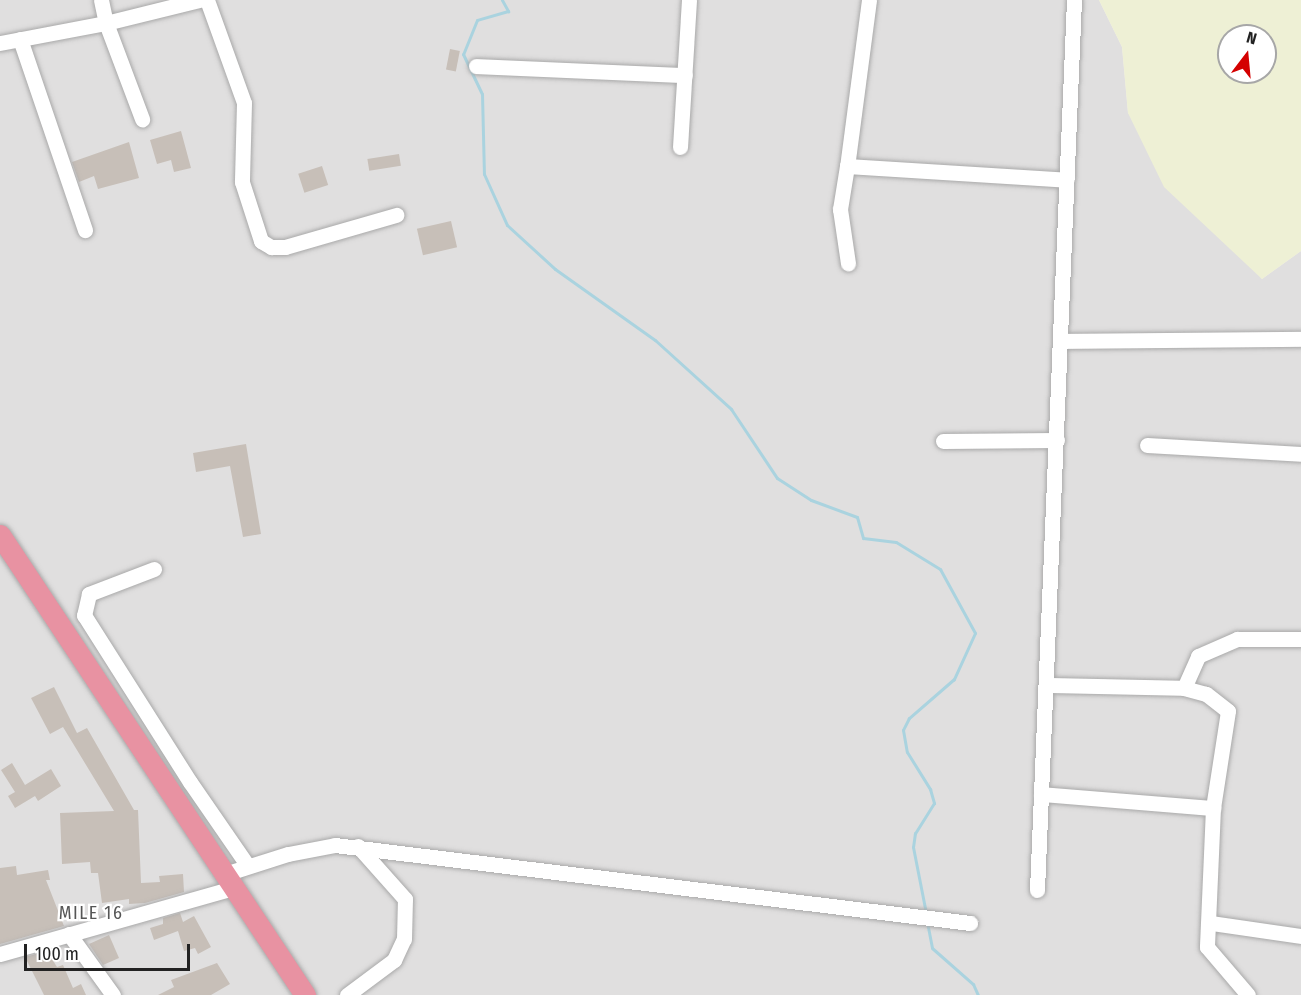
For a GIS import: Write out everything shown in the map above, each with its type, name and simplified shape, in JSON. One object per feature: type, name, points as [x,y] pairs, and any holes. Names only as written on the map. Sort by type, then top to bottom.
[{"type":"highway","points":[[0,535],[232,880],[305,995]]},
{"type":"street","points":[[101,0],[106,23],[142,119]]},
{"type":"street","points":[[0,43],[106,23],[199,0]]},
{"type":"street","points":[[207,0],[244,103],[242,182],[261,241],[270,247],[285,248],[396,215]]},
{"type":"street","points":[[680,147],[689,0]]},
{"type":"street","points":[[848,263],[840,209],[869,0]]},
{"type":"street","points":[[1037,891],[1074,0]]},
{"type":"street","points":[[20,39],[85,230]]},
{"type":"street","points":[[476,66],[685,75]]},
{"type":"street","points":[[847,166],[1067,180]]},
{"type":"street","points":[[1060,341],[1301,339]]},
{"type":"street","points":[[943,441],[1057,440]]},
{"type":"street","points":[[1147,445],[1301,454]]},
{"type":"street","points":[[154,569],[90,594],[84,615],[190,782],[249,866]]},
{"type":"street","points":[[1184,688],[1204,650],[1237,639],[1301,639]]},
{"type":"street","points":[[1046,685],[1184,688],[1206,694],[1228,711],[1213,808],[1210,952],[1248,995]]},
{"type":"street","points":[[1041,794],[1213,808]]},
{"type":"street","points":[[0,954],[69,934],[232,880],[249,866],[322,846],[358,846],[970,923]]},
{"type":"street","points":[[347,995],[394,960],[404,939],[405,899],[358,846]]},
{"type":"street","points":[[1211,923],[1301,936]]},
{"type":"street","points":[[69,934],[113,995]]},
{"type":"shaded area","points":[[0,0],[1099,0],[1122,47],[1128,113],[1262,279],[1301,251],[1301,995],[0,995]]},
{"type":"green space","points":[[1099,0],[1301,0],[1301,251],[1262,279],[1164,187],[1128,113],[1122,47]]},
{"type":"building","points":[[450,49],[460,51],[456,72],[446,70]]},
{"type":"building","points":[[181,131],[191,168],[174,172],[171,160],[157,164],[150,140]]},
{"type":"building","points":[[129,142],[139,178],[98,189],[94,176],[79,182],[72,162]]},
{"type":"building","points":[[399,154],[401,166],[369,171],[367,159]]},
{"type":"building","points":[[322,166],[328,185],[304,193],[298,174]]},
{"type":"building","points":[[451,221],[457,247],[423,255],[417,229]]},
{"type":"building","points":[[246,444],[261,534],[243,537],[230,466],[196,472],[193,453]]},
{"type":"building","points":[[54,687],[77,733],[87,728],[134,810],[138,810],[141,883],[160,882],[159,876],[183,874],[184,892],[145,903],[129,904],[129,899],[102,903],[98,873],[91,873],[90,862],[62,864],[60,813],[114,811],[63,727],[50,734],[31,698]]},
{"type":"building","points":[[12,763],[25,785],[51,769],[61,786],[38,801],[35,796],[15,808],[8,796],[15,792],[1,770]]},
{"type":"building","points":[[16,866],[17,875],[48,870],[50,880],[46,880],[64,926],[0,944],[0,868]]},
{"type":"building","points":[[180,913],[183,922],[194,916],[211,947],[198,954],[195,948],[184,951],[178,931],[154,940],[150,928],[163,924],[163,918]]},
{"type":"building","points":[[109,935],[119,958],[103,965],[89,944]]},
{"type":"building","points":[[47,951],[57,967],[63,965],[73,988],[81,984],[86,995],[44,995],[25,957]]},
{"type":"building","points":[[217,963],[230,984],[211,995],[158,995],[174,987],[171,980]]},
{"type":"waterway","points":[[502,0],[508,11],[477,20],[463,54],[482,94],[484,174],[507,225],[555,269],[655,340],[731,409],[777,478],[811,500],[857,517],[863,538],[896,542],[940,569],[975,633],[954,679],[909,718],[903,730],[907,752],[930,789],[934,803],[915,833],[913,847],[926,913]]},
{"type":"waterway","points":[[927,922],[932,948],[973,984],[978,995]]},
{"type":"district","name":"MILE 16","points":[[91,913]]}]
